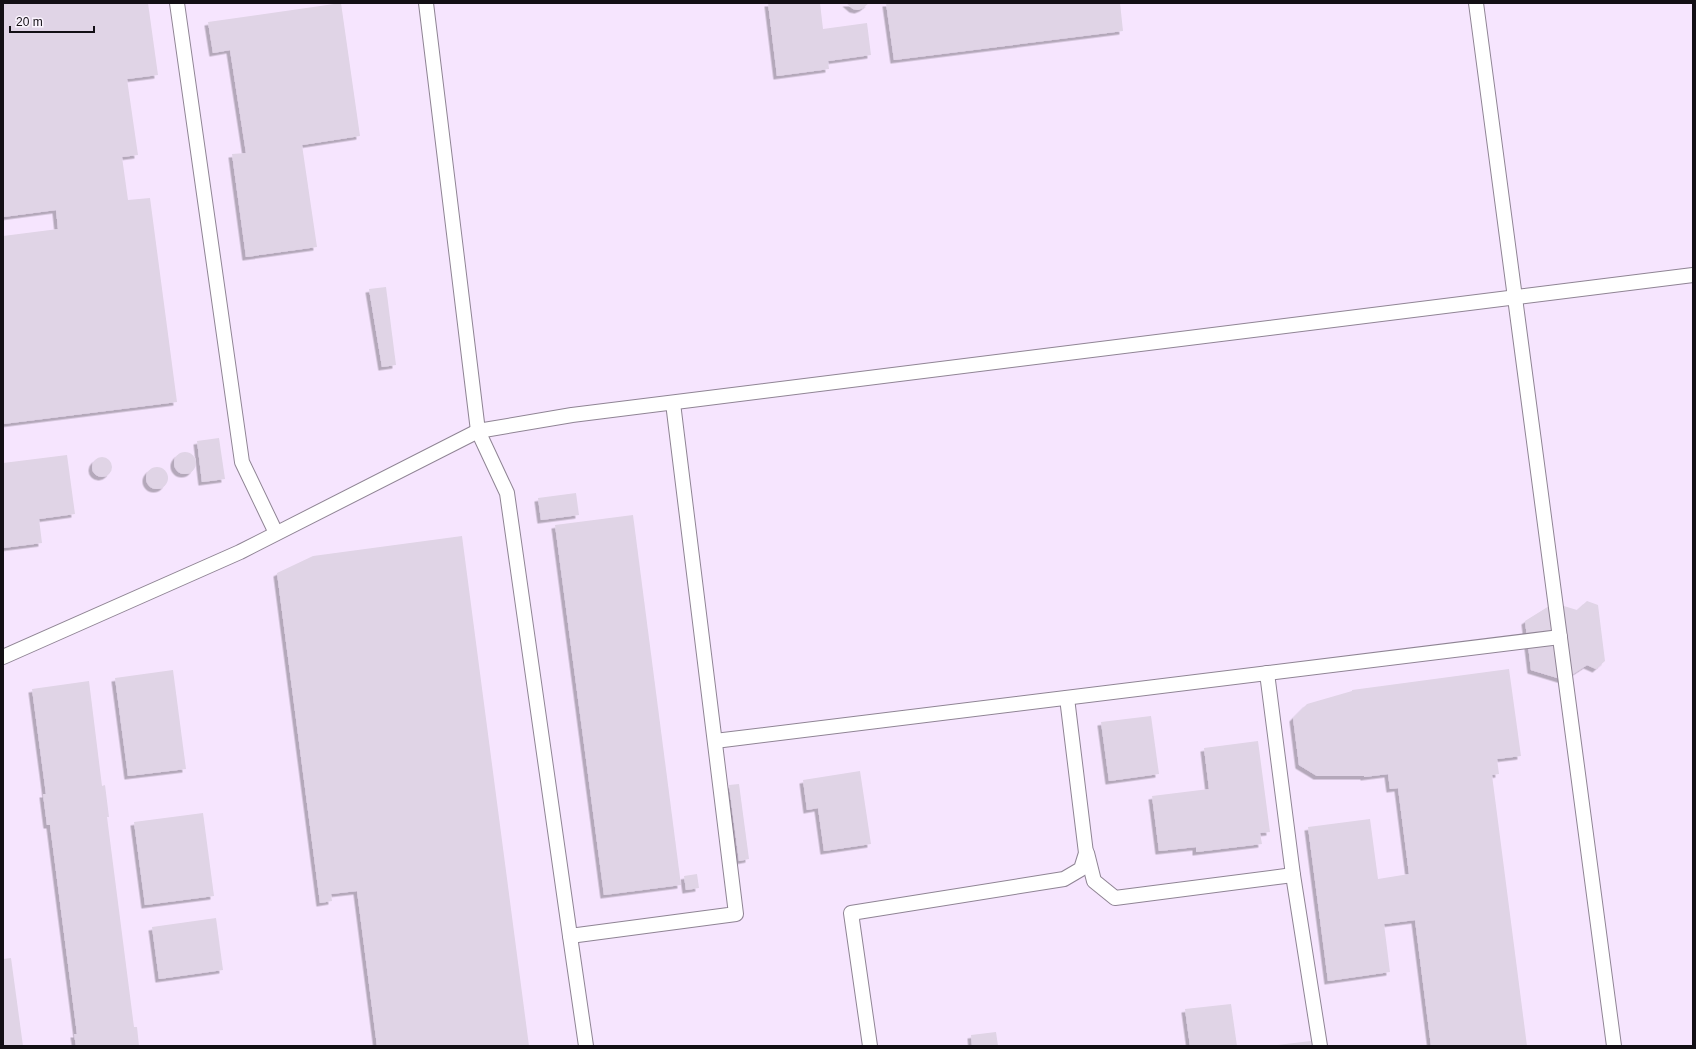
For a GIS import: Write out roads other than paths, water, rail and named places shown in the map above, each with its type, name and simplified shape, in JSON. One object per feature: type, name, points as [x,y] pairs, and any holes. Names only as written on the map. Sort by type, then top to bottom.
[{"type":"lane","points":[[177,3],[242,462],[276,533]]},
{"type":"lane","points":[[426,3],[478,430],[507,493],[586,1046]]},
{"type":"lane","points":[[1476,3],[1614,1046]]},
{"type":"lane","points":[[3,657],[233,555],[478,430],[572,415],[1693,275]]},
{"type":"lane","points":[[570,936],[736,914],[673,403]]},
{"type":"lane","points":[[715,741],[1560,637]]},
{"type":"lane","points":[[1267,673],[1293,875],[1320,1046]]},
{"type":"lane","points":[[1067,698],[1086,853],[1094,881],[1115,898],[1293,875]]},
{"type":"lane","points":[[1064,879],[1081,870],[1086,853]]},
{"type":"lane","points":[[870,1046],[851,913],[1064,879],[1094,881]]}]
